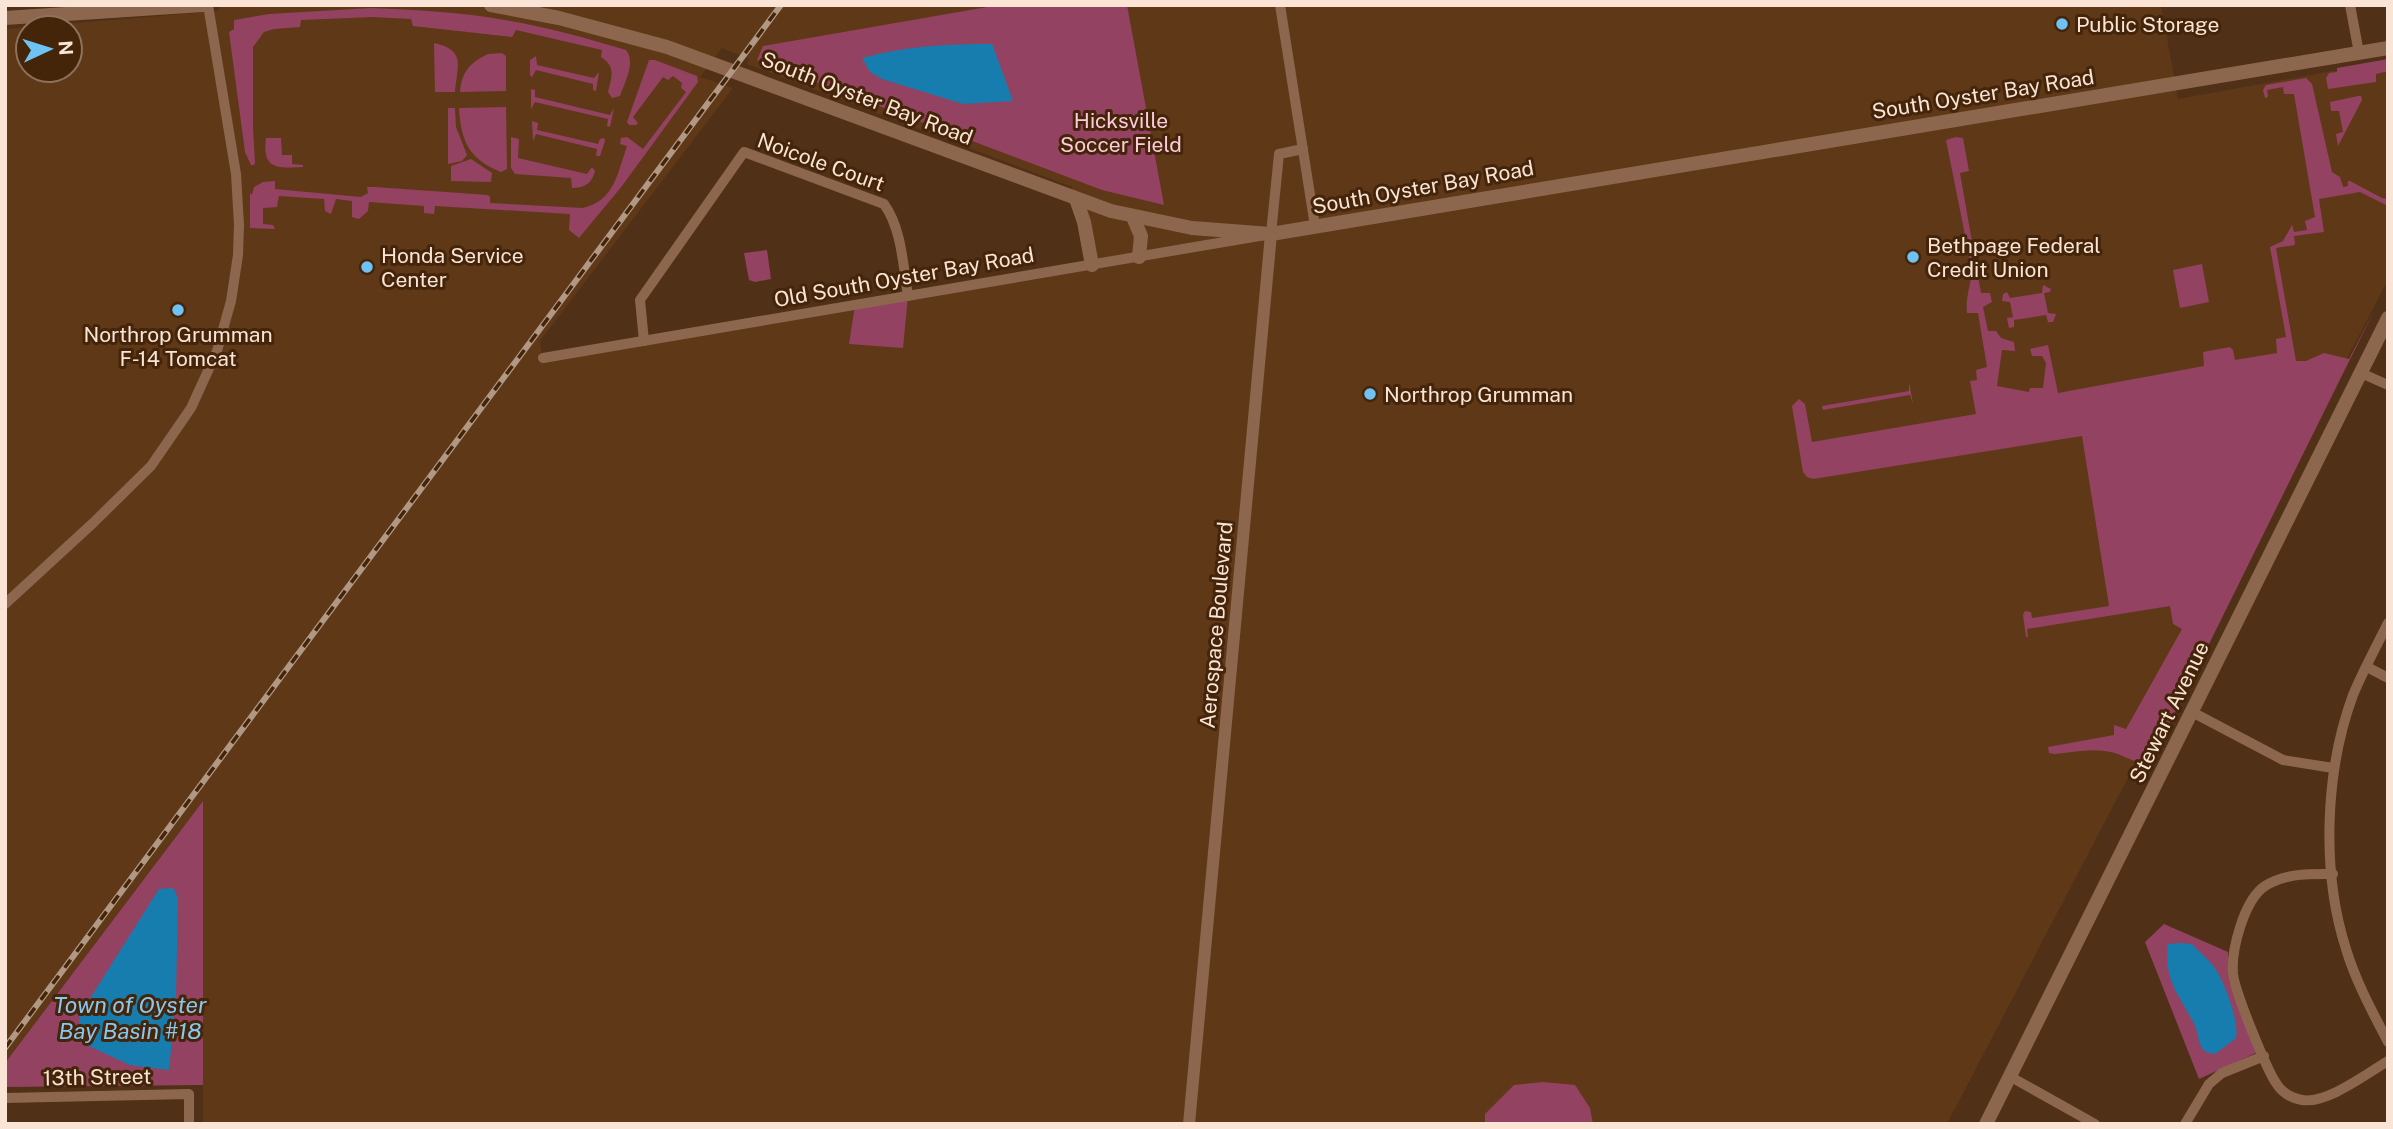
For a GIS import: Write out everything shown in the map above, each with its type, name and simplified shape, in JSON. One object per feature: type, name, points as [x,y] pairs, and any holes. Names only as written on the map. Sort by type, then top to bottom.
[{"type":"main road","points":[[5,18],[202,5]]},
{"type":"main road","name":"South Oyster Bay Road","points":[[491,5],[570,20],[667,47],[1076,199],[1133,217],[1192,228],[1271,234],[2388,48]]},
{"type":"main road","points":[[1076,199],[1084,222],[1092,265]]},
{"type":"main road","points":[[1133,217],[1141,236],[1139,257]]},
{"type":"main road","name":"Stewart Avenue","points":[[1986,1124],[2388,318]]},
{"type":"street","points":[[5,604],[151,466],[191,408],[217,351],[231,301],[238,255],[239,225],[236,174],[208,5]]},
{"type":"street","points":[[1280,5],[1315,226]]},
{"type":"street","points":[[2350,5],[2358,53]]},
{"type":"street","name":"Aerospace Boulevard","points":[[1189,1124],[1279,154],[1303,149]]},
{"type":"street","name":"Noicole Court","points":[[644,341],[640,300],[744,152],[884,204],[893,216],[908,296]]},
{"type":"street","name":"Old South Oyster Bay Road","points":[[543,358],[1271,234]]},
{"type":"street","points":[[2361,373],[2388,385]]},
{"type":"street","points":[[2388,623],[2354,694],[2339,740],[2333,768],[2330,806],[2334,897],[2346,950],[2358,985],[2388,1042]]},
{"type":"street","points":[[2367,667],[2388,678]]},
{"type":"street","points":[[2192,712],[2283,760],[2333,768]]},
{"type":"street","points":[[2333,873],[2304,874],[2278,879],[2263,888],[2254,899],[2236,939],[2233,976],[2275,1082],[2286,1095],[2313,1101],[2327,1097],[2388,1060]]},
{"type":"street","points":[[2186,1124],[2209,1084],[2222,1073],[2264,1056]]},
{"type":"street","points":[[2011,1077],[2095,1124]]},
{"type":"street","name":"13th Street","points":[[5,1098],[189,1094],[189,1124]]},
{"type":"shaded area","points":[[219,5],[2161,5],[2178,99],[2388,61],[2388,280],[1947,1124],[203,1124],[202,802],[5,1063],[5,29],[14,28],[14,84],[84,84],[84,22],[219,11]],"holes":[[[722,48],[749,59],[747,64],[1072,187],[1084,263],[542,355],[540,341],[733,88],[700,77]]]},
{"type":"green space","name":"Hicksville Soccer Field","points":[[999,5],[1127,5],[1164,205],[1102,190],[757,60],[763,46]]},
{"type":"green space","points":[[371,8],[472,15],[566,33],[626,50],[630,60],[629,72],[620,96],[612,98],[608,92],[611,68],[601,57],[602,50],[516,30],[512,37],[413,26],[411,19],[373,17],[301,20],[300,27],[264,32],[253,47],[255,163],[251,165],[245,152],[229,32],[234,29],[234,20],[269,14]]},
{"type":"green space","points":[[434,43],[444,46],[456,55],[458,67],[455,92],[435,92]]},
{"type":"green space","points":[[502,53],[506,56],[506,91],[460,92],[462,79],[468,68],[488,54]]},
{"type":"green space","points":[[536,56],[537,65],[594,78],[599,72],[596,91],[593,90],[593,84],[536,70],[532,77],[530,60]]},
{"type":"green space","points":[[2388,59],[2388,71],[2376,74],[2376,82],[2328,89],[2326,78],[2329,73],[2337,72],[2337,68]]},
{"type":"green space","points":[[649,60],[697,76],[698,82],[622,186],[579,238],[569,230],[570,214],[435,206],[434,214],[424,213],[424,206],[369,202],[368,211],[359,219],[352,217],[352,201],[336,199],[331,214],[325,211],[324,199],[279,196],[277,207],[263,208],[263,224],[273,225],[275,229],[250,228],[250,193],[252,195],[254,187],[263,182],[275,181],[275,189],[361,197],[368,193],[367,187],[375,187],[488,195],[490,203],[583,208],[594,204],[608,192],[617,176],[627,146],[620,144],[621,138],[627,137],[643,149],[686,92],[681,88],[682,83],[673,76],[668,80],[663,77],[633,117],[638,123],[629,125],[627,122]]},
{"type":"green space","points":[[2306,78],[2312,84],[2332,172],[2340,177],[2343,187],[2348,186],[2350,181],[2388,199],[2388,206],[2360,192],[2319,199],[2324,232],[2294,236],[2295,245],[2276,248],[2296,361],[2306,361],[2324,353],[2349,359],[2375,309],[2152,759],[2138,762],[2100,750],[2049,753],[2048,747],[2114,735],[2114,725],[2126,729],[2182,629],[2173,624],[2170,606],[2027,629],[2026,637],[2023,615],[2025,611],[2031,612],[2032,618],[2109,606],[2082,436],[1813,479],[1803,472],[1792,406],[1799,399],[1805,404],[1812,442],[1976,414],[1970,381],[1977,380],[1976,370],[1987,367],[1978,313],[1967,313],[1972,270],[1946,140],[1956,137],[1963,138],[1969,171],[1960,173],[1981,293],[1990,293],[1992,302],[1983,307],[1988,331],[1996,331],[2001,338],[2014,342],[2015,351],[2002,350],[1997,386],[2029,392],[2030,388],[2043,388],[2046,363],[2042,356],[2032,356],[2030,349],[2048,345],[2058,393],[2204,366],[2203,352],[2230,347],[2235,360],[2277,353],[2276,339],[2286,337],[2270,247],[2283,241],[2292,225],[2294,232],[2307,230],[2305,221],[2315,217],[2294,94],[2284,94],[2283,87],[2267,90],[2268,97],[2265,98],[2263,90],[2266,85]]},
{"type":"green space","points":[[531,89],[535,90],[535,97],[610,115],[614,108],[610,127],[607,126],[608,119],[535,102],[531,109]]},
{"type":"green space","points":[[2361,96],[2362,100],[2338,146],[2336,134],[2343,132],[2339,111],[2331,111],[2330,102]]},
{"type":"green space","points":[[506,107],[507,169],[501,172],[481,161],[469,148],[462,131],[459,108]]},
{"type":"green space","points":[[448,108],[455,108],[456,127],[467,155],[462,161],[448,164]]},
{"type":"green space","points":[[532,121],[538,123],[537,130],[598,144],[600,139],[604,138],[600,156],[596,156],[597,149],[536,134],[533,141]]},
{"type":"green space","points":[[511,137],[519,139],[518,158],[587,174],[592,167],[595,171],[592,179],[584,186],[572,188],[571,178],[515,174],[511,168]]},
{"type":"green space","points":[[266,138],[281,138],[282,155],[292,155],[292,164],[303,167],[279,167],[269,162],[265,148]]},
{"type":"green space","points":[[471,159],[492,173],[491,182],[451,181],[451,166]]},
{"type":"green space","points":[[767,250],[771,279],[755,282],[749,280],[744,253]]},
{"type":"green space","points":[[2202,264],[2209,302],[2180,308],[2173,270]]},
{"type":"green space","points":[[2043,285],[2051,289],[2050,292],[2044,293],[2048,313],[2056,314],[2053,322],[2048,322],[2046,315],[2014,320],[2014,327],[2009,328],[2007,318],[2013,317],[2010,302],[2002,301],[2003,294],[2007,292],[2010,298],[2042,293]]},
{"type":"green space","points":[[908,296],[903,348],[849,344],[855,305]]},
{"type":"green space","points":[[1909,382],[1913,404],[1910,395],[1823,410],[1822,406],[1909,391]]},
{"type":"green space","points":[[203,801],[203,1085],[5,1087],[5,1063]]},
{"type":"green space","points":[[2164,924],[2228,952],[2229,981],[2256,1053],[2199,1079],[2145,942]]},
{"type":"green space","points":[[1543,1082],[1575,1085],[1590,1108],[1593,1124],[1485,1124],[1485,1114],[1514,1085]]},
{"type":"water","points":[[992,44],[1013,101],[963,104],[882,79],[870,72],[862,58],[927,46]]},
{"type":"water","name":"Town of Oyster Bay Basin #18","points":[[173,888],[178,898],[176,995],[169,1070],[130,1065],[80,1042],[79,1016],[159,889]]},
{"type":"water","points":[[2168,944],[2192,944],[2213,965],[2231,1005],[2236,1023],[2236,1038],[2215,1054],[2205,1051],[2200,1045],[2195,1026],[2171,979],[2168,969]]},
{"type":"railway","points":[[5,1048],[781,5]]},
{"type":"place","name":"Public Storage","points":[[2062,24]]},
{"type":"place","name":"Bethpage Federal Credit Union","points":[[1913,257]]},
{"type":"place","name":"Honda Service Center","points":[[367,267]]},
{"type":"place","name":"Northrop Grumman F-14 Tomcat","points":[[178,310]]},
{"type":"place","name":"Northrop Grumman","points":[[1370,394]]}]
